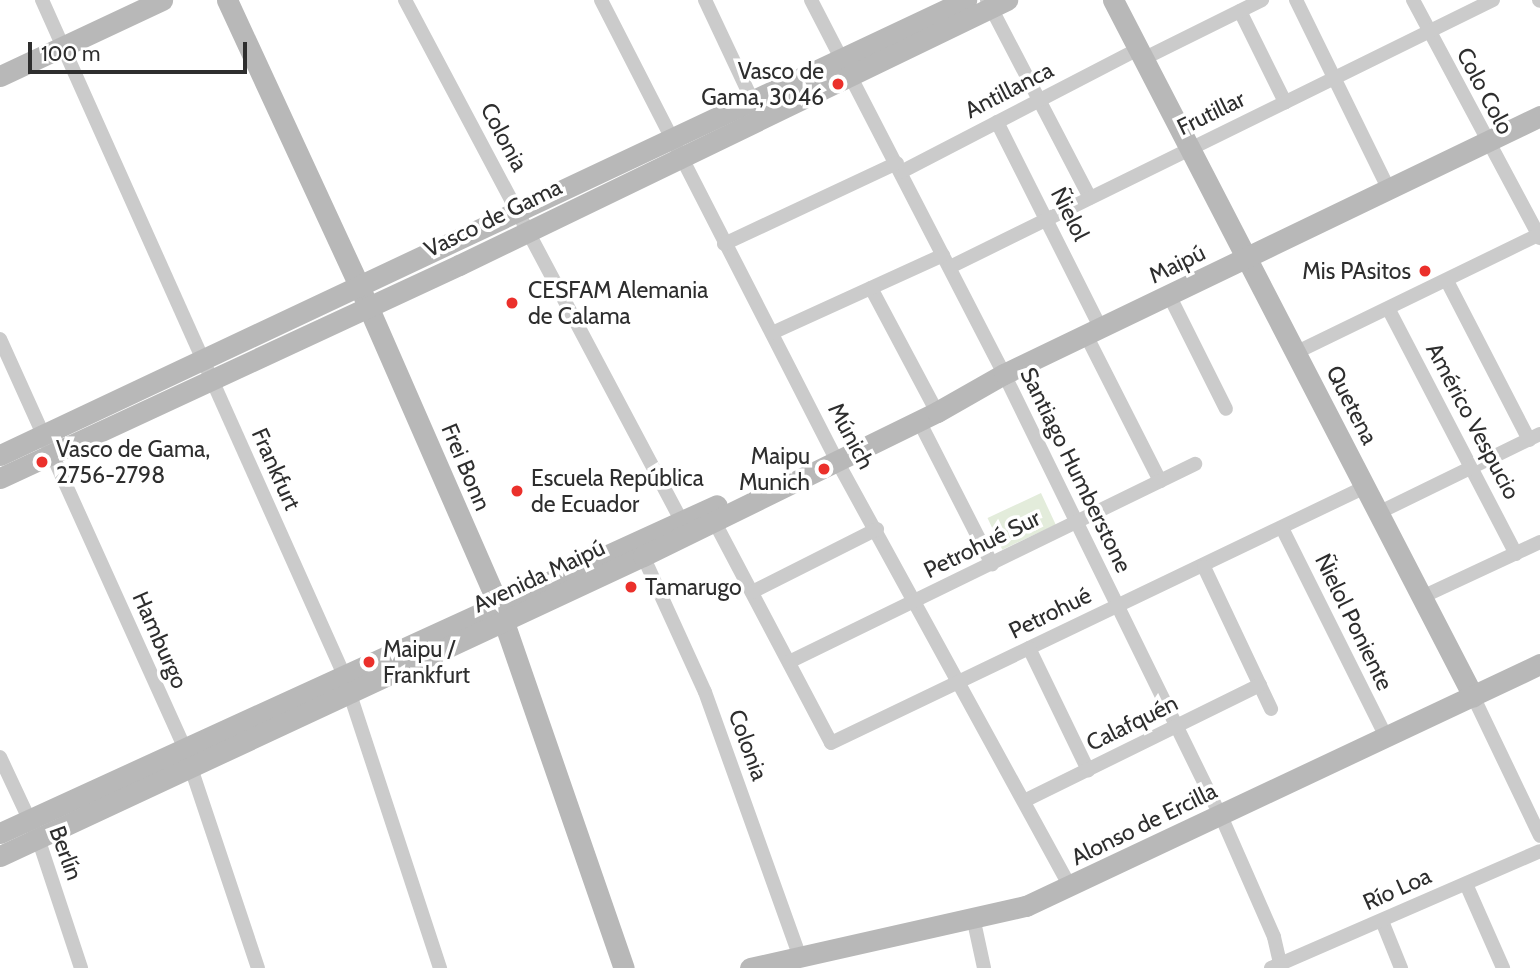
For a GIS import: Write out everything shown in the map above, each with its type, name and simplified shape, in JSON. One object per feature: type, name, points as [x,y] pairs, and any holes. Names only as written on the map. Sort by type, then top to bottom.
[{"type":"street","name":"Frankfurt","points":[[42,0],[347,682],[440,968]]},
{"type":"street","points":[[0,76],[162,0]]},
{"type":"street","name":"Frei Bonn","points":[[227,0],[364,297],[500,612],[624,968]]},
{"type":"street","name":"Colonia","points":[[405,0],[680,518]]},
{"type":"street","name":"Múnich","points":[[601,0],[837,460],[1071,888]]},
{"type":"street","points":[[705,0],[753,102]]},
{"type":"street","name":"Santiago Humberstone","points":[[811,0],[1004,374],[1221,816],[1274,937],[1278,967]]},
{"type":"street","name":"Vasco de Gama","points":[[676,149],[753,102],[845,67],[966,0]]},
{"type":"street","name":"Quetena","points":[[1113,0],[1536,817],[1540,836]]},
{"type":"street","name":"Antillanca","points":[[724,244],[899,168],[1262,0]]},
{"type":"street","points":[[1296,0],[1389,190]]},
{"type":"street","name":"Colo Colo","points":[[1413,0],[1486,142],[1539,236]]},
{"type":"street","name":"Frutillar","points":[[772,333],[871,288],[947,261],[1048,218],[1493,0]]},
{"type":"street","name":"Vasco de Gama","points":[[0,455],[47,444],[211,380],[364,297],[845,67],[995,2]]},
{"type":"street","name":"Ñielol","points":[[995,2],[1040,101],[1090,198]]},
{"type":"street","points":[[1240,11],[1285,102]]},
{"type":"street","name":"Maipú","points":[[837,460],[928,416],[1004,374],[1170,297],[1540,116]]},
{"type":"street","name":"Ñielol","points":[[997,122],[1048,218],[1093,331],[1160,481]]},
{"type":"street","points":[[1295,353],[1539,236]]},
{"type":"street","name":"Américo Vespucio","points":[[1447,281],[1534,437]]},
{"type":"street","points":[[871,288],[992,564]]},
{"type":"street","name":"Vasco de Gama","points":[[0,478],[47,444],[202,358],[364,297]]},
{"type":"street","points":[[1170,297],[1226,409]]},
{"type":"street","name":"Américo Vespucio","points":[[1389,310],[1516,554]]},
{"type":"street","name":"Hamburgo","points":[[0,338],[188,756],[258,968]]},
{"type":"street","points":[[1378,513],[1534,437]]},
{"type":"street","name":"Avenida Maipú","points":[[0,856],[33,829],[500,612],[680,518],[837,460]]},
{"type":"street","name":"Avenida Maipú","points":[[500,612],[643,556],[713,519],[837,460]]},
{"type":"street","name":"Petrohué Sur","points":[[789,662],[1195,464]]},
{"type":"street","name":"Petrohué","points":[[789,662],[831,743],[1116,606],[1204,568],[1365,487]]},
{"type":"street","points":[[713,519],[789,662]]},
{"type":"street","name":"Ñielol Poniente","points":[[1282,528],[1386,737]]},
{"type":"street","points":[[752,592],[877,529]]},
{"type":"street","points":[[1422,597],[1540,542]]},
{"type":"street","name":"Colonia","points":[[643,556],[705,692],[799,955]]},
{"type":"street","points":[[1204,568],[1271,709]]},
{"type":"street","points":[[1029,648],[1088,769]]},
{"type":"street","name":"Alonso de Ercilla","points":[[750,968],[1026,906],[1071,888],[1540,664]]},
{"type":"street","name":"Calafquén","points":[[1024,801],[1259,685]]},
{"type":"street","name":"Berlín","points":[[0,757],[33,829],[81,968]]},
{"type":"street","name":"Avenida Maipú","points":[[0,833],[33,829]]},
{"type":"street","name":"Río Loa","points":[[1278,967],[1540,851]]},
{"type":"street","points":[[1466,884],[1503,968]]},
{"type":"street","points":[[973,917],[984,968]]},
{"type":"street","points":[[1382,921],[1401,968]]},
{"type":"green space","points":[[1041,493],[1056,525],[1002,550],[988,518]]},
{"type":"place","name":"Vasco de Gama, 3046","points":[[838,84]]},
{"type":"place","name":"Mis PAsitos","points":[[1425,271]]},
{"type":"place","name":"CESFAM Alemania de Calama","points":[[512,303]]},
{"type":"place","name":"Vasco de Gama, 2756-2798","points":[[42,462]]},
{"type":"place","name":"Maipu Munich","points":[[824,469]]},
{"type":"place","name":"Escuela República de Ecuador","points":[[517,491]]},
{"type":"place","name":"Tamarugo","points":[[631,587]]},
{"type":"place","name":"Maipu / Frankfurt","points":[[369,662]]}]
